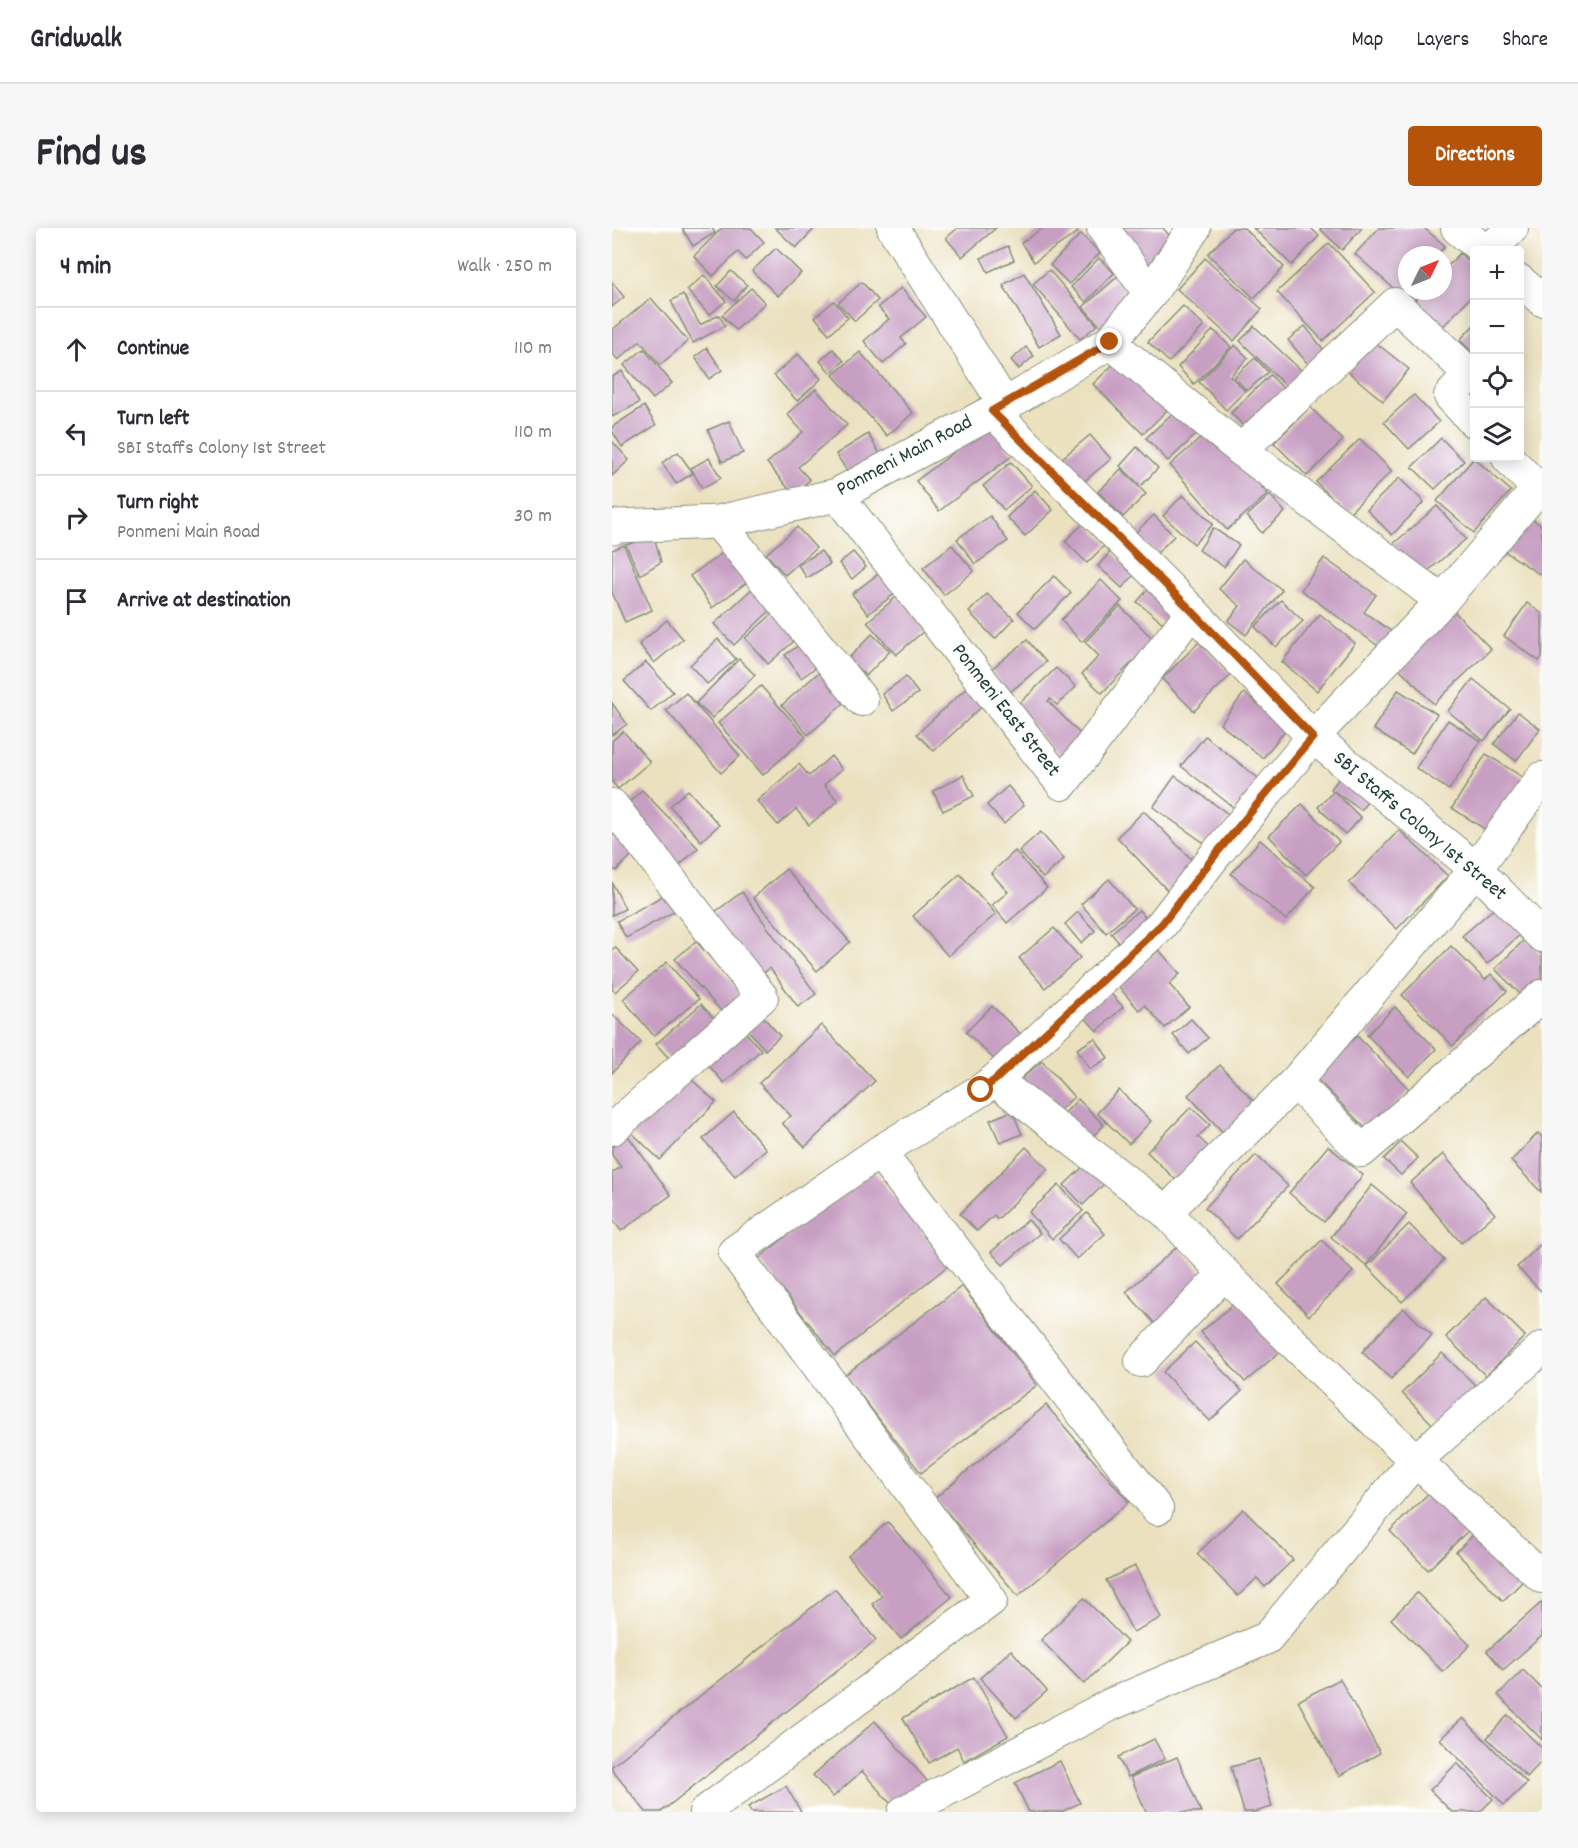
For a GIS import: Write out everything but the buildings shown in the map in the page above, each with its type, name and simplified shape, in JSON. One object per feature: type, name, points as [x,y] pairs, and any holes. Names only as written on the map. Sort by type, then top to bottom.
[{"type":"street","name":"SBI Staffs Colony 1st Street","points":[[893,228],[999,408],[1313,737],[1476,869],[1542,936]]},
{"type":"street","points":[[1103,228],[1150,294]]},
{"type":"street","name":"Ponmeni Main Road","points":[[612,528],[718,522],[837,495],[999,408],[1110,342],[1150,294],[1194,228]]},
{"type":"street","points":[[1457,228],[1479,246]]},
{"type":"street","points":[[1494,246],[1512,228]]},
{"type":"street","points":[[1524,284],[1542,300]]},
{"type":"street","points":[[1241,450],[1395,304],[1470,374],[1450,396],[1470,418]]},
{"type":"street","points":[[1110,342],[1241,450],[1442,601]]},
{"type":"street","points":[[705,1812],[991,1600],[734,1252],[879,1152],[995,1080],[1162,924],[1216,854],[1313,737],[1442,601],[1540,486],[1513,462]]},
{"type":"street","name":"Ponmeni East Street","points":[[837,495],[1062,784],[1192,611]]},
{"type":"street","points":[[718,522],[862,700]]},
{"type":"street","points":[[1166,1212],[1296,1082],[1476,869],[1542,778]]},
{"type":"street","points":[[612,805],[762,997],[612,1129]]},
{"type":"street","points":[[1296,1082],[1362,1151],[1542,996]]},
{"type":"street","points":[[995,1080],[1166,1212],[1224,1274],[1416,1461],[1542,1577]]},
{"type":"street","points":[[879,1152],[1157,1509]]},
{"type":"street","points":[[1141,1361],[1224,1274]]},
{"type":"street","points":[[904,1812],[1112,1704],[1267,1638],[1416,1461],[1542,1348]]},
{"type":"route","points":[[981,1090],[995,1080],[1162,924],[1216,854],[1313,737],[1192,611],[992,411],[1110,342]]}]
